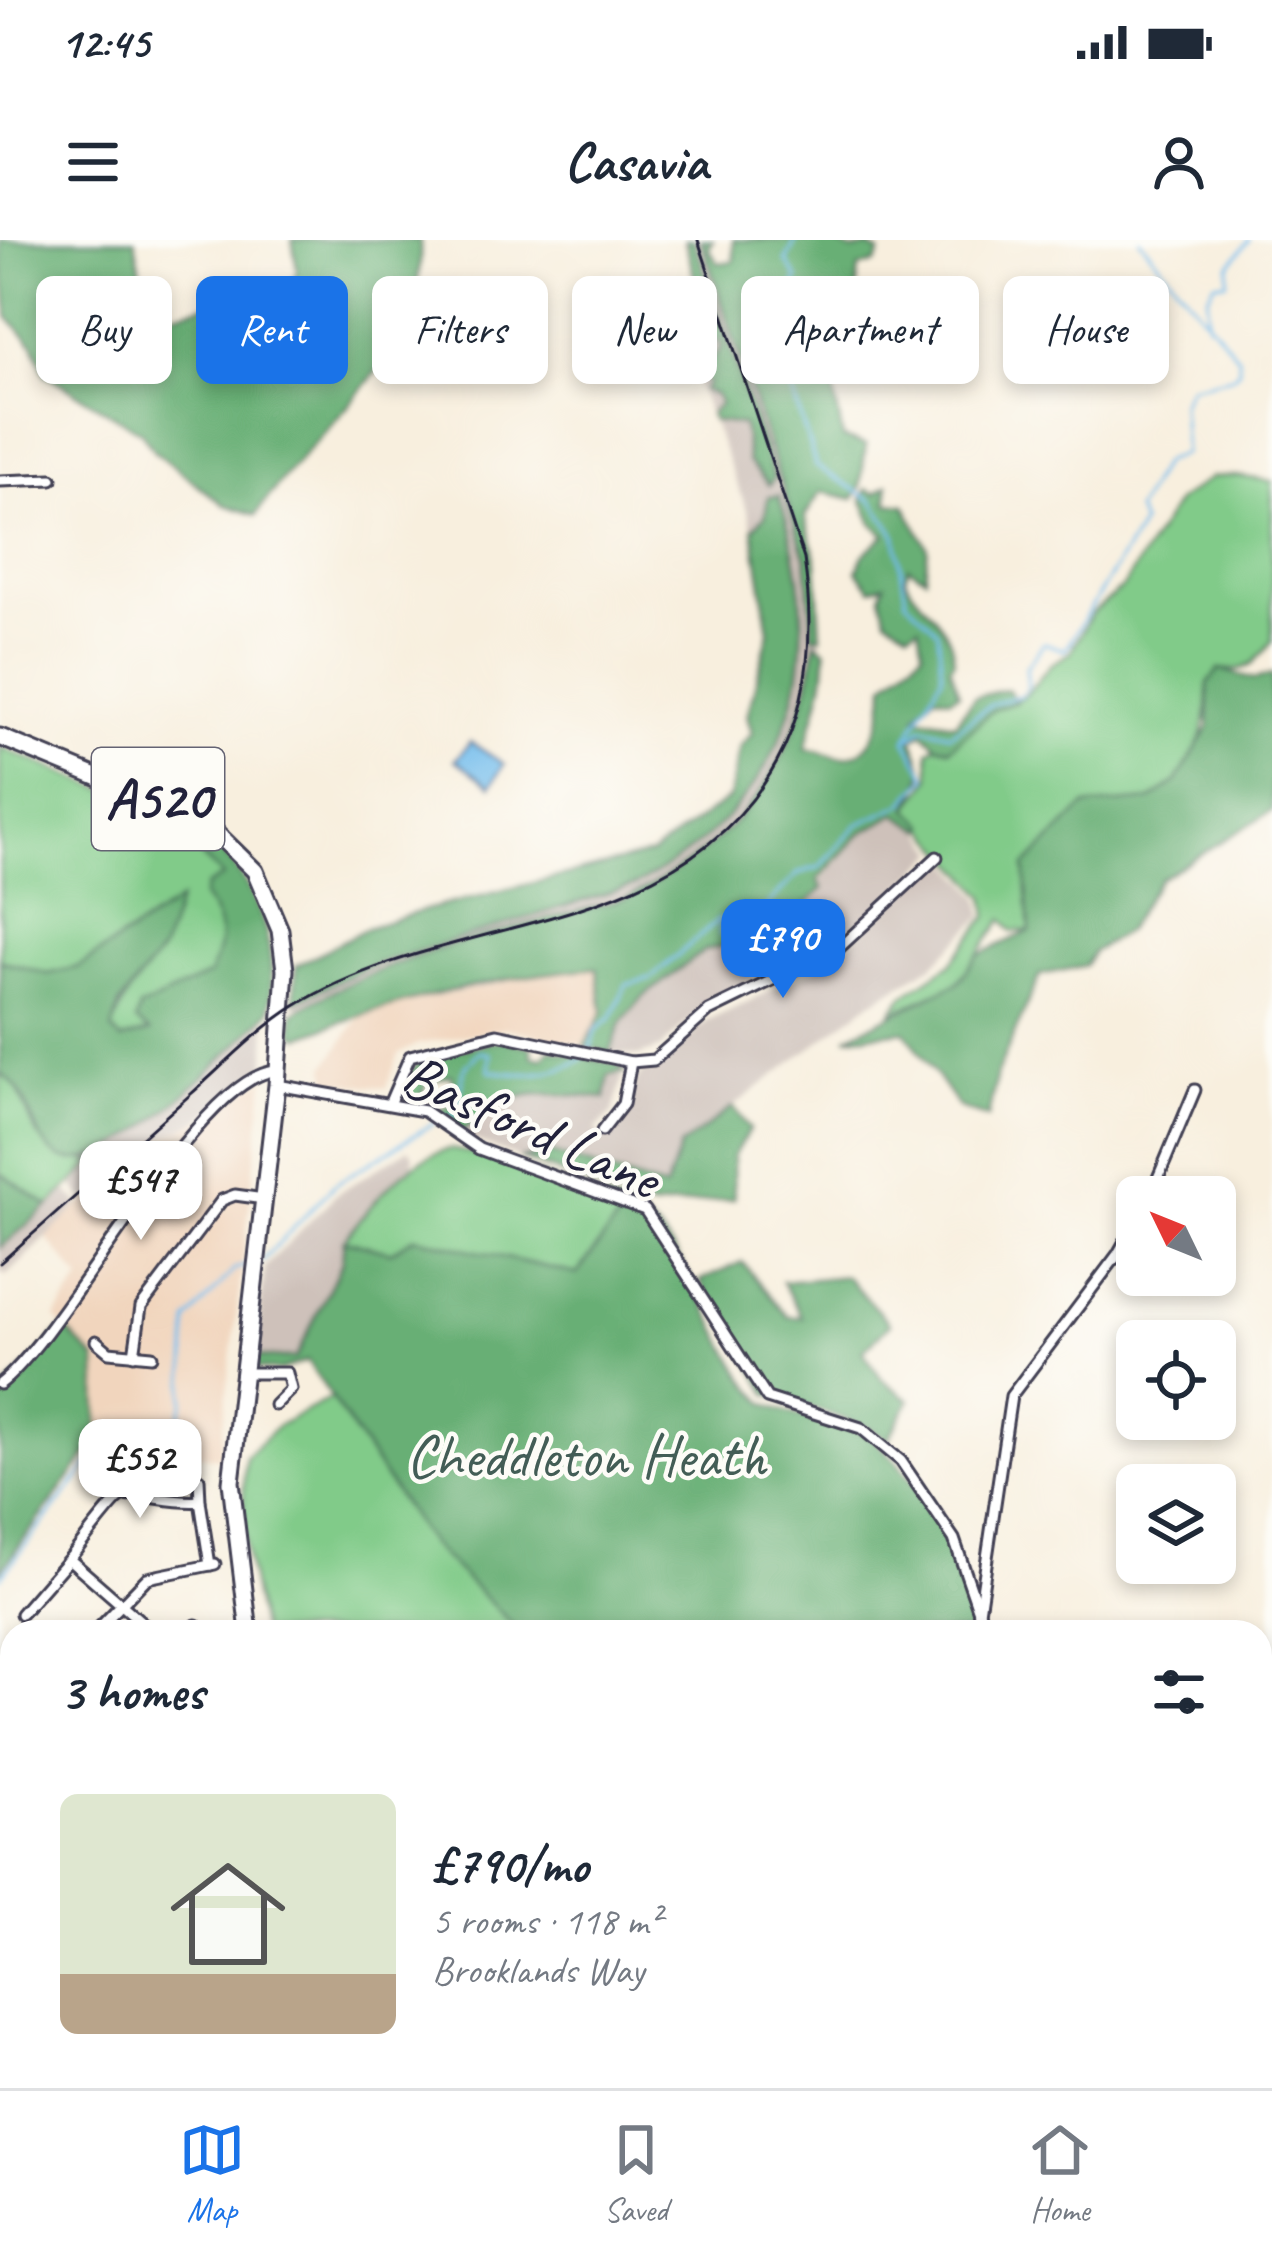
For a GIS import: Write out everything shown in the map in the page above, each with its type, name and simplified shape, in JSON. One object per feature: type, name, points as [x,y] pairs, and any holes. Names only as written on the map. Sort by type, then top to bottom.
[{"type":"highway","name":"A520","points":[[0,737],[205,822],[255,871],[275,913],[285,970],[278,1078],[242,1372],[232,1502],[247,1620]]},
{"type":"street","points":[[0,482],[52,479]]},
{"type":"street","points":[[390,1102],[404,1062],[417,1052],[497,1034],[631,1062],[661,1058],[709,1011],[840,946],[937,856]]},
{"type":"street","points":[[602,1131],[623,1104],[631,1062]]},
{"type":"street","points":[[0,1384],[46,1339],[199,1124],[261,1072],[278,1078]]},
{"type":"street","name":"Basford Lane","points":[[278,1078],[432,1115],[478,1149],[646,1210],[767,1398],[861,1428],[901,1461],[954,1539],[981,1620]]},
{"type":"street","points":[[1159,1176],[1196,1090]]},
{"type":"street","points":[[134,1355],[141,1307],[222,1200],[235,1196],[264,1199]]},
{"type":"street","points":[[978,1620],[1011,1396],[1116,1257]]},
{"type":"street","points":[[96,1342],[109,1352],[152,1356]]},
{"type":"street","points":[[242,1372],[275,1372],[291,1380],[291,1390],[275,1405]]},
{"type":"street","points":[[107,1620],[147,1578],[212,1564],[199,1479]]},
{"type":"street","points":[[36,1618],[24,1611],[119,1497],[169,1504],[200,1501]]},
{"type":"street","points":[[69,1559],[139,1620]]},
{"type":"shaded area","points":[[682,240],[707,240],[741,336],[741,384],[758,384],[817,563],[821,645],[826,650],[802,762],[598,968],[526,977],[362,1013],[297,1037],[296,966],[338,942],[445,904],[651,854],[692,830],[744,780],[769,632],[750,517],[698,384],[717,384],[717,276],[694,276]]},
{"type":"shaded area","points":[[896,814],[923,830],[937,852],[857,928],[840,926],[832,931],[831,946],[769,970],[701,1008],[661,1048],[639,1056],[610,1053],[621,1023],[643,997],[705,950],[776,934],[860,834]]},
{"type":"shaded area","points":[[944,855],[980,898],[983,916],[934,964],[870,1003],[680,1147],[665,1189],[551,1153],[522,1159],[459,1134],[500,1099],[559,1092],[581,1096],[609,1074],[623,1076],[613,1112],[596,1130],[604,1138],[624,1114],[639,1075],[659,1065],[706,1022],[829,962]]},
{"type":"shaded area","points":[[598,968],[603,1012],[585,1046],[504,1028],[418,1044],[399,1054],[386,1088],[329,1081],[326,1066],[362,1013],[548,972]]},
{"type":"shaded area","points":[[267,1002],[266,1064],[197,1122],[156,1140],[85,1200],[73,1186],[141,1111]]},
{"type":"shaded area","points":[[265,1078],[219,1458],[99,1439],[96,1360],[55,1318],[81,1280],[45,1236],[156,1140],[205,1119]]},
{"type":"shaded area","points":[[408,1149],[414,1155],[412,1168],[376,1198],[344,1240],[342,1262],[295,1358],[255,1357],[265,1267],[336,1194]]},
{"type":"shaded area","points":[[67,1191],[80,1205],[7,1276],[0,1271],[0,1248]]},
{"type":"green space","points":[[0,240],[135,240],[142,276],[36,276],[36,352],[8,317]]},
{"type":"green space","points":[[292,240],[420,240],[418,276],[372,276],[372,377],[256,515],[224,505],[155,452],[141,432],[62,384],[172,384],[172,314],[196,307],[196,384],[348,384],[348,276],[295,276]]},
{"type":"green space","points":[[685,240],[694,240],[706,276],[694,276]]},
{"type":"green space","points":[[701,240],[713,240],[709,249],[718,263],[734,261],[733,240],[829,240],[853,251],[868,247],[880,253],[876,263],[859,268],[858,276],[741,276],[741,362],[717,276],[713,276]]},
{"type":"green space","points":[[717,308],[774,478],[769,485],[748,462],[743,425],[712,421],[709,414],[720,404],[715,395],[703,391],[708,384],[717,384]]},
{"type":"green space","points":[[748,384],[833,384],[843,438],[866,445],[860,489],[853,499],[821,492],[805,516],[817,563],[821,636],[813,636],[806,559]]},
{"type":"green space","points":[[1212,477],[1272,481],[1272,641],[1250,665],[1219,669],[1208,683],[1203,733],[1190,765],[1168,790],[1138,803],[1085,806],[1030,931],[1012,931],[1003,919],[958,983],[891,1013],[904,995],[950,964],[988,916],[985,896],[908,808],[930,779],[929,751],[936,745],[950,748],[993,709],[1025,696],[1050,665],[1070,653],[1092,613],[1123,587],[1177,501]]},
{"type":"green space","points":[[888,485],[888,503],[905,505],[928,548],[925,577],[908,567],[905,578],[947,634],[954,660],[950,667],[959,693],[950,698],[934,695],[916,716],[955,723],[974,697],[1008,689],[1016,702],[993,710],[950,748],[936,745],[923,732],[912,739],[922,775],[908,808],[926,825],[923,830],[896,814],[860,834],[818,880],[823,888],[776,934],[705,950],[643,997],[621,1023],[610,1053],[585,1046],[603,1012],[597,968],[446,992],[300,1037],[293,1034],[293,1013],[372,973],[457,944],[629,897],[703,851],[758,795],[779,762],[808,686],[816,642],[826,650],[826,663],[806,749],[835,756],[860,752],[880,721],[885,684],[923,651],[919,626],[909,631],[887,618],[881,596],[885,584],[871,589],[857,571],[863,555],[885,535],[873,524],[862,499],[867,489],[875,493]]},
{"type":"green space","points":[[779,496],[795,557],[802,615],[799,670],[787,721],[765,768],[732,812],[689,851],[636,885],[376,964],[294,1002],[296,966],[367,928],[651,854],[729,798],[740,746],[752,733],[747,716],[769,632],[753,529],[765,516],[768,497]]},
{"type":"green space","points":[[1219,669],[1255,679],[1272,674],[1272,811],[1160,879],[1125,932],[1093,952],[1085,966],[1040,975],[997,1074],[988,1118],[959,1108],[905,1031],[846,1037],[957,983],[978,955],[1030,931],[1025,866],[1085,806],[1151,800],[1176,782],[1209,727],[1208,683]]},
{"type":"green space","points":[[0,747],[136,802],[198,837],[208,836],[198,852],[224,877],[222,945],[210,975],[140,1008],[152,1031],[121,1040],[112,1030],[164,938],[178,902],[78,967],[48,974],[0,960]]},
{"type":"green space","points":[[208,836],[240,875],[261,916],[271,960],[270,1011],[200,1081],[136,1134],[105,1152],[78,1160],[56,1155],[40,1136],[19,1091],[0,1074],[0,961],[48,974],[78,967],[179,901],[162,950],[119,1005],[112,1030],[121,1040],[150,1032],[136,1021],[140,1008],[209,975],[217,953],[219,926],[203,897],[206,886],[223,877],[198,852]]},
{"type":"green space","points":[[501,1040],[532,1047],[532,1056],[543,1058],[550,1049],[616,1064],[626,1072],[609,1075],[605,1098],[526,1095],[496,1107],[459,1134],[435,1113],[457,1101],[451,1075],[426,1083],[420,1102],[407,1099],[407,1076],[424,1057]]},
{"type":"green space","points":[[0,1074],[14,1081],[37,1135],[90,1162],[99,1157],[49,1206],[0,1173]]},
{"type":"green space","points":[[733,1107],[750,1129],[733,1156],[734,1199],[651,1208],[522,1159],[551,1153],[665,1189],[680,1147]]},
{"type":"green space","points":[[450,1149],[485,1155],[627,1207],[577,1275],[415,1237],[391,1252],[344,1240],[404,1173]]},
{"type":"green space","points":[[0,1173],[49,1206],[0,1248]]},
{"type":"green space","name":"Cheddleton Heath","points":[[627,1207],[650,1222],[686,1269],[731,1355],[764,1402],[862,1433],[901,1467],[952,1551],[970,1620],[508,1620],[430,1544],[307,1361],[280,1371],[251,1369],[255,1357],[296,1358],[342,1262],[344,1240],[391,1252],[414,1237],[577,1274]]},
{"type":"green space","points":[[742,1262],[788,1317],[802,1317],[782,1282],[846,1276],[890,1324],[863,1351],[882,1379],[910,1400],[888,1440],[869,1427],[768,1394],[700,1281]]},
{"type":"green space","points":[[64,1327],[96,1360],[99,1439],[0,1572],[0,1394]]},
{"type":"green space","points":[[331,1398],[430,1544],[508,1620],[259,1620],[246,1545],[246,1456],[279,1425]]},
{"type":"water","points":[[470,742],[504,764],[491,786],[455,760]]},
{"type":"waterway","points":[[590,1051],[596,1030],[612,1017],[626,985],[651,978],[721,918],[720,935],[741,932],[799,873],[820,867],[857,825],[903,804],[927,777],[906,740],[942,676],[938,631],[906,600],[896,535],[873,501],[816,466],[773,331],[798,279],[786,261],[796,240]]},
{"type":"waterway","points":[[909,738],[923,727],[950,734],[992,704],[1022,695],[1028,686],[1026,667],[1044,643],[1065,650],[1142,524],[1136,510],[1163,462],[1184,453],[1181,403],[1190,386],[1231,377],[1239,370],[1239,358],[1140,240]]},
{"type":"waterway","points":[[1208,324],[1207,298],[1215,282],[1227,282],[1229,266],[1249,240]]},
{"type":"waterway","points":[[443,1120],[458,1112],[463,1070],[479,1052],[490,1054],[489,1070],[512,1073],[550,1071],[583,1058]]},
{"type":"waterway","points":[[262,1261],[335,1184],[434,1123]]},
{"type":"waterway","points":[[0,1578],[92,1461],[117,1452],[169,1454],[184,1402],[188,1321],[235,1269],[252,1264]]},
{"type":"railway","points":[[0,1263],[254,1036],[295,1006],[356,975],[557,916],[622,893],[682,863],[735,820],[777,762],[797,714],[807,663],[804,559],[698,240]]}]
